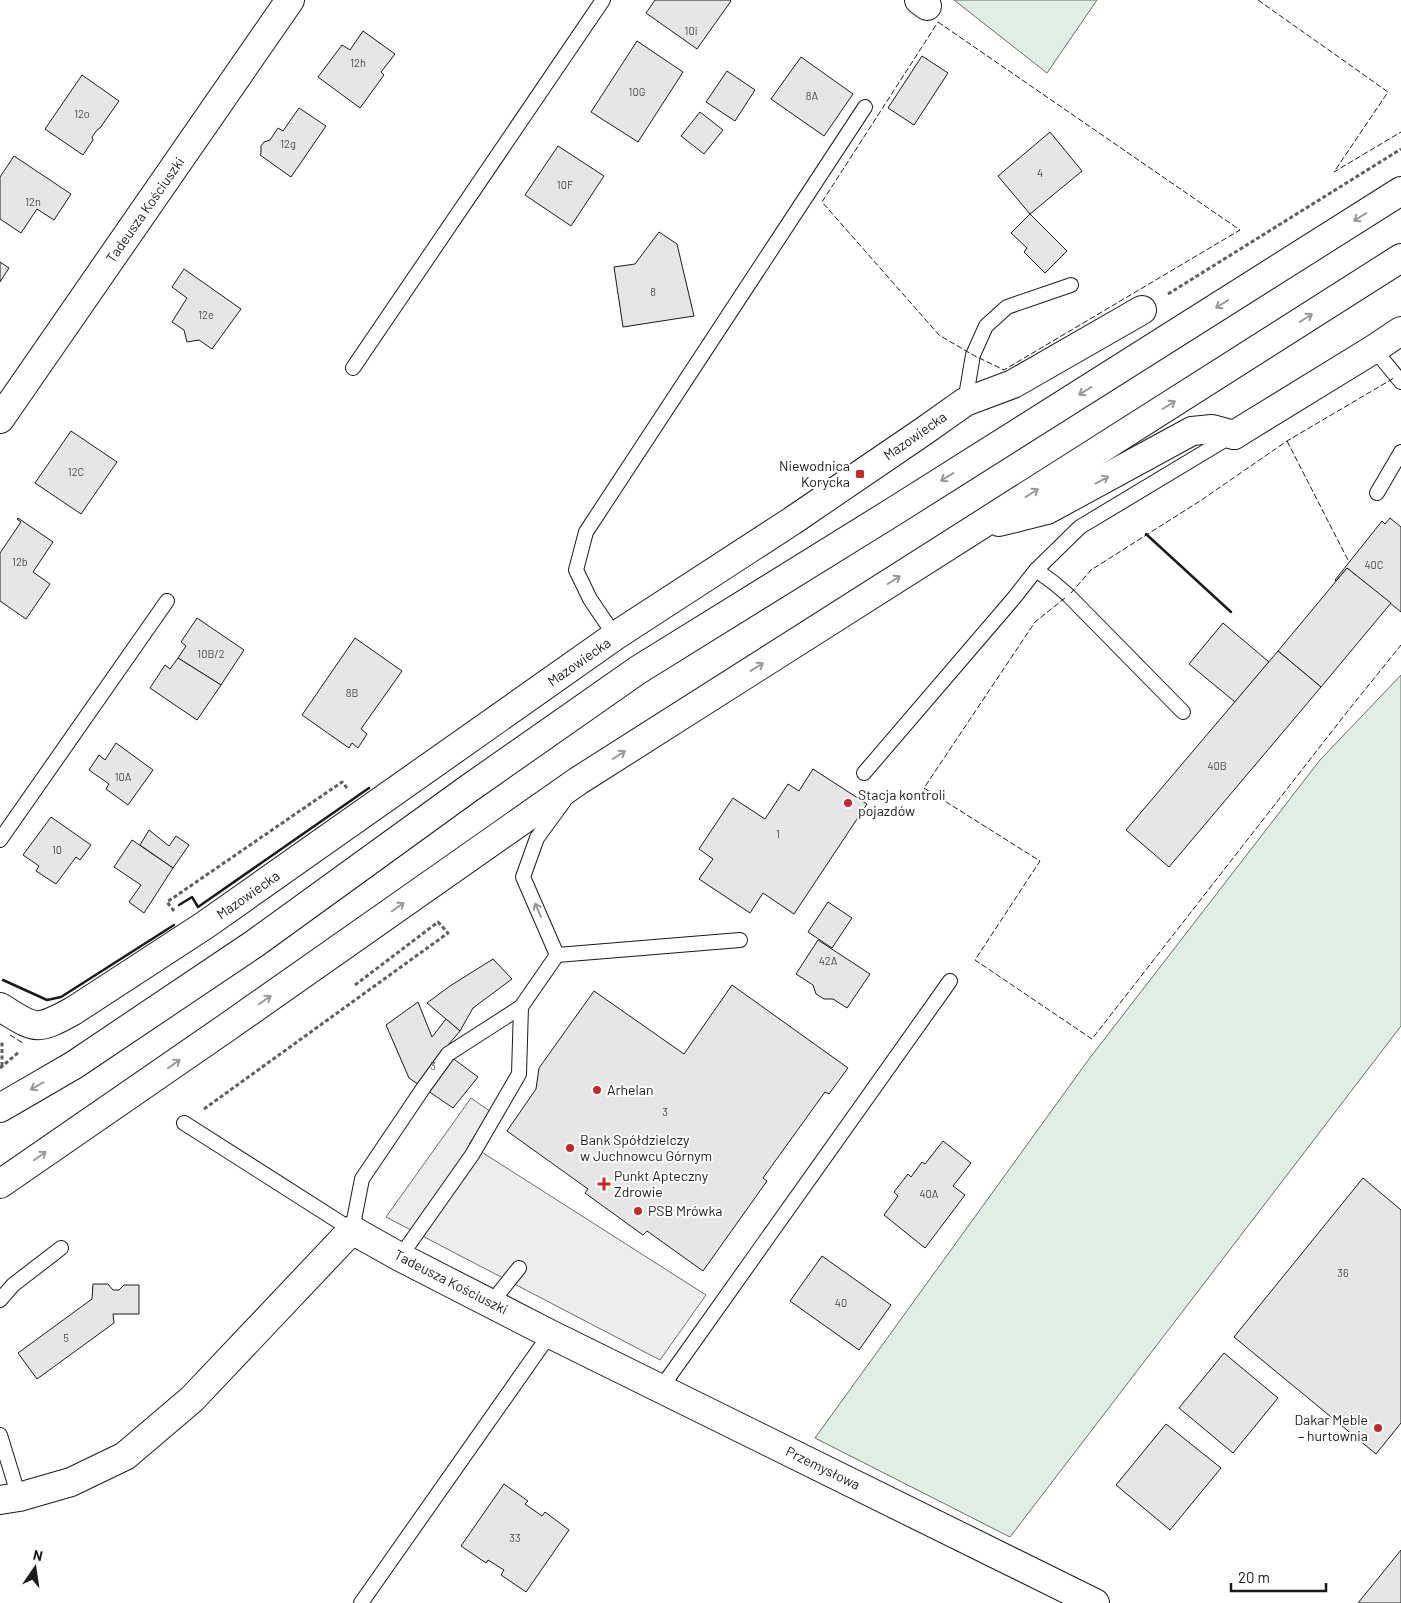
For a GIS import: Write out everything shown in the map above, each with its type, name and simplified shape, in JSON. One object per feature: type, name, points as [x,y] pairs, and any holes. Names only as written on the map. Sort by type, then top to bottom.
[{"type":"main road","name":"Tadeusza Kościuszki","points":[[0,419],[290,0]]},
{"type":"main road","points":[[0,1108],[74,1065],[254,944],[468,789],[638,670],[1401,191]]},
{"type":"main road","points":[[0,1184],[578,781],[1401,258]]},
{"type":"main road","name":"Mazowiecka","points":[[0,1008],[27,1024],[37,1026],[51,1023],[73,1011],[205,925],[615,636],[792,521],[965,402],[1013,384],[1142,310]]},
{"type":"main road","points":[[976,528],[1047,510],[1192,431],[1212,429],[1234,435],[1401,331]]},
{"type":"main road","name":"Tadeusza Kościuszki","points":[[352,1230],[400,1257],[550,1334]]},
{"type":"main road","points":[[10,1499],[71,1482],[125,1456],[192,1399],[352,1230]]},
{"type":"main road","name":"Przemysłowa","points":[[550,1334],[1095,1603]]},
{"type":"lane","points":[[353,368],[603,0]]},
{"type":"lane","points":[[615,636],[590,600],[576,570],[586,532],[865,107]]},
{"type":"lane","points":[[965,402],[973,355],[986,326],[1007,307],[1071,285]]},
{"type":"lane","points":[[1374,349],[1401,382]]},
{"type":"lane","points":[[864,772],[1036,570],[1080,528],[1234,435]]},
{"type":"lane","points":[[1377,493],[1401,452]]},
{"type":"lane","points":[[1036,570],[1068,596],[1183,712]]},
{"type":"lane","points":[[0,840],[167,601]]},
{"type":"lane","points":[[557,955],[524,877],[537,838],[578,781]]},
{"type":"lane","points":[[557,955],[740,940]]},
{"type":"lane","points":[[184,1123],[352,1230],[362,1179],[438,1067],[448,1054],[521,1007],[557,955]]},
{"type":"lane","points":[[660,1388],[950,981]]},
{"type":"lane","points":[[400,1257],[472,1155],[519,1074],[521,1007]]},
{"type":"lane","points":[[0,1300],[13,1284],[61,1248]]},
{"type":"lane","points":[[491,1303],[519,1268]]},
{"type":"lane","points":[[361,1603],[550,1334]]},
{"type":"lane","points":[[0,1435],[10,1499]]},
{"type":"path","points":[[1142,310],[1401,150]]},
{"type":"path","points":[[197,882],[342,782],[352,792]]},
{"type":"path","points":[[184,1123],[448,933],[438,922],[355,985]]},
{"type":"path","points":[[0,1037],[2,1038],[2,1067],[0,1068]]},
{"type":"green space","points":[[954,0],[1097,0],[1047,73]]},
{"type":"green space","points":[[1401,675],[1401,1026],[1010,1537],[815,1438],[1089,1059],[1320,760]]},
{"type":"shaded area","points":[[471,1098],[491,1112],[469,1144],[706,1295],[660,1360],[386,1217]]},
{"type":"building","points":[[655,0],[731,1],[697,49],[646,13]]},
{"type":"building","points":[[363,31],[395,54],[381,72],[384,75],[360,108],[318,77],[342,45],[350,50]]},
{"type":"building","points":[[637,41],[683,72],[638,142],[591,112]]},
{"type":"building","points":[[922,56],[948,73],[914,125],[888,108]]},
{"type":"building","points":[[801,57],[853,94],[824,136],[771,99]]},
{"type":"building","points":[[727,71],[755,90],[735,121],[706,102]]},
{"type":"building","points":[[82,75],[119,101],[92,137],[93,140],[83,155],[45,129]]},
{"type":"building","points":[[299,108],[326,126],[291,177],[260,155],[261,146],[264,142],[270,140],[278,128],[283,131]]},
{"type":"building","points":[[700,112],[723,130],[704,154],[681,136]]},
{"type":"building","points":[[1050,132],[1082,171],[1030,214],[998,176]]},
{"type":"building","points":[[558,146],[604,176],[571,226],[525,195]]},
{"type":"building","points":[[14,156],[71,194],[54,220],[37,209],[21,233],[0,219],[0,177]]},
{"type":"building","points":[[1030,214],[1067,251],[1045,273],[1024,252],[1027,248],[1011,233]]},
{"type":"building","points":[[659,232],[677,244],[694,316],[623,327],[614,267],[635,264]]},
{"type":"building","points":[[0,262],[9,268],[0,282]]},
{"type":"building","points":[[184,269],[241,309],[212,349],[199,340],[187,342],[184,330],[172,322],[187,298],[172,287]]},
{"type":"building","points":[[71,431],[117,462],[81,514],[35,483]]},
{"type":"building","points":[[18,518],[53,542],[33,572],[50,584],[26,619],[0,601],[0,553],[21,522]]},
{"type":"building","points":[[1390,518],[1401,527],[1401,612],[1347,568],[1335,580],[1382,521],[1385,524]]},
{"type":"building","points":[[1347,568],[1391,603],[1321,687],[1278,651]]},
{"type":"building","points":[[197,618],[244,650],[221,685],[178,658],[186,646],[181,642]]},
{"type":"building","points":[[1223,623],[1269,662],[1235,702],[1189,664]]},
{"type":"building","points":[[355,638],[402,671],[361,729],[367,734],[358,748],[352,743],[349,748],[302,715]]},
{"type":"building","points":[[1278,651],[1321,687],[1169,867],[1126,830]]},
{"type":"building","points":[[178,658],[221,685],[197,720],[150,688],[165,665],[170,669]]},
{"type":"building","points":[[116,743],[153,770],[128,805],[106,789],[109,784],[89,770],[99,755],[105,760]]},
{"type":"building","points":[[813,769],[867,804],[794,914],[763,893],[750,913],[699,879],[713,859],[699,849],[733,798],[765,819],[788,784],[799,791]]},
{"type":"building","points":[[51,817],[91,845],[80,860],[76,857],[56,884],[36,871],[39,866],[23,855]]},
{"type":"building","points":[[149,830],[169,846],[176,836],[189,845],[173,868],[140,845]]},
{"type":"building","points":[[132,840],[173,868],[144,913],[129,902],[141,885],[114,867]]},
{"type":"building","points":[[828,902],[852,918],[832,948],[808,932]]},
{"type":"building","points":[[818,940],[870,974],[847,1008],[833,999],[824,999],[816,994],[813,985],[796,974]]},
{"type":"building","points":[[493,959],[512,979],[473,1008],[460,1031],[427,1003],[450,986]]},
{"type":"building","points":[[732,985],[848,1068],[829,1094],[825,1092],[763,1178],[767,1181],[703,1271],[647,1231],[643,1235],[585,1193],[588,1189],[507,1131],[536,1089],[539,1068],[594,991],[684,1054]]},
{"type":"building","points":[[418,1002],[432,1037],[446,1019],[460,1031],[443,1051],[478,1077],[453,1108],[409,1078],[386,1025]]},
{"type":"building","points":[[943,1141],[971,1163],[953,1186],[965,1195],[925,1248],[884,1215],[898,1196],[894,1192],[908,1174],[911,1177],[922,1162],[925,1164]]},
{"type":"building","points":[[1363,1178],[1401,1210],[1401,1423],[1376,1454],[1234,1337]]},
{"type":"building","points":[[822,1256],[891,1305],[859,1350],[790,1301]]},
{"type":"building","points":[[93,1284],[108,1284],[113,1290],[119,1290],[124,1285],[139,1285],[139,1314],[113,1314],[114,1323],[37,1379],[18,1353],[92,1299]]},
{"type":"building","points":[[1224,1353],[1278,1398],[1233,1453],[1179,1408]]},
{"type":"building","points":[[1166,1424],[1221,1468],[1170,1530],[1116,1485]]},
{"type":"building","points":[[504,1484],[528,1501],[525,1504],[542,1516],[545,1512],[569,1530],[526,1592],[501,1575],[504,1570],[488,1560],[486,1563],[461,1546]]},
{"type":"building","points":[[1401,1550],[1401,1603],[1358,1603]]},
{"type":"fence","points":[[1258,0],[1388,92],[1334,172],[1401,132]]},
{"type":"fence","points":[[938,22],[1240,230],[1004,370],[939,335],[822,202],[938,22]]},
{"type":"fence","points":[[1071,593],[1091,570],[1200,501],[1287,441],[1394,378]]},
{"type":"fence","points":[[1287,441],[1349,562]]},
{"type":"fence","points":[[1065,598],[1035,622],[924,788],[1040,861],[975,960],[1092,1039],[1401,645]]},
{"type":"fence","points":[[10,1035],[23,1043]]},
{"type":"wall","points":[[1146,534],[1231,612]]},
{"type":"wall","points":[[179,905],[192,897],[198,907],[369,788]]},
{"type":"wall","points":[[3,980],[47,1000],[61,997],[174,925]]},
{"type":"place","name":"Niewodnica Korycka","points":[[860,474]]},
{"type":"place","name":"Stacja kontroli pojazdów","points":[[848,803]]},
{"type":"place","name":"Arhelan","points":[[597,1090]]},
{"type":"place","name":"Bank Spółdzielczy w Juchnowcu Górnym","points":[[570,1148]]},
{"type":"place","name":"Punkt Apteczny Zdrowie","points":[[604,1184]]},
{"type":"place","name":"PSB Mrówka","points":[[638,1211]]},
{"type":"place","name":"Dakar Meble – hurtownia","points":[[1378,1428]]}]
